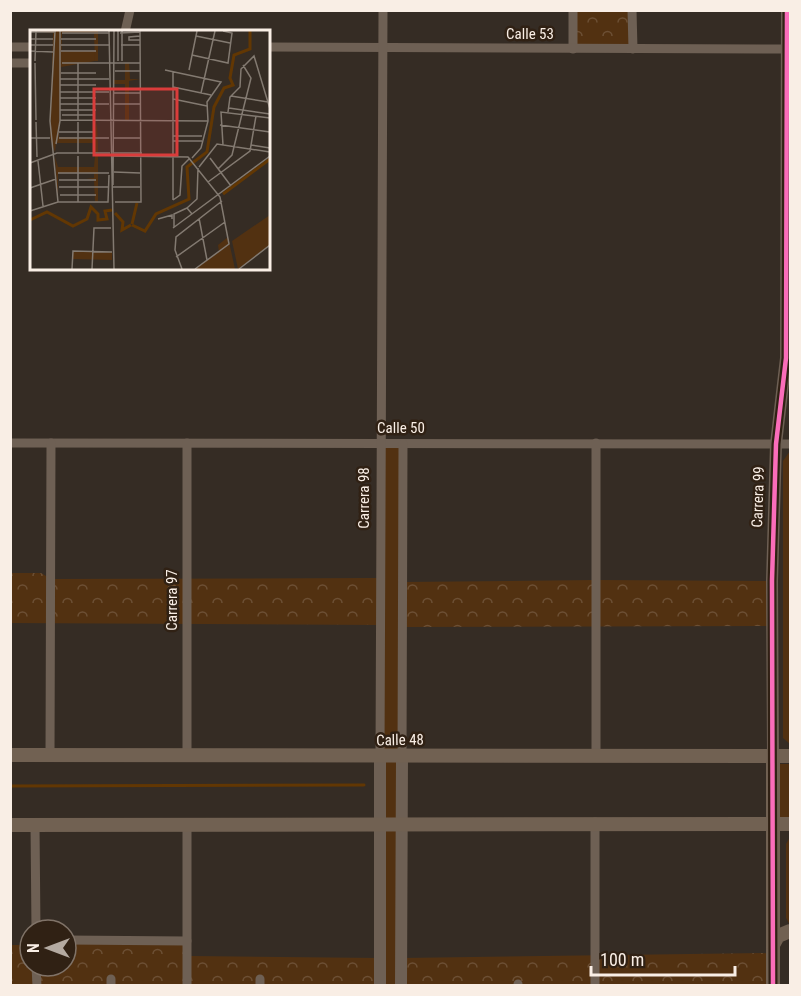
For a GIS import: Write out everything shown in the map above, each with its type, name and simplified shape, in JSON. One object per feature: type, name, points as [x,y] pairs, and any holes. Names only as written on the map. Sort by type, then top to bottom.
[{"type":"main road","name":"Calle 48","points":[[10,755],[790,756]]},
{"type":"main road","name":"Carrera 99","points":[[772,755],[773,986]]},
{"type":"main road","points":[[10,825],[595,822],[790,824]]},
{"type":"main road","points":[[773,945],[778,936],[790,931]]},
{"type":"street","points":[[125,30],[130,10]]},
{"type":"street","name":"Carrera 98","points":[[380,986],[379,443],[383,10]]},
{"type":"street","points":[[573,10],[573,49]]},
{"type":"street","points":[[632,10],[633,49]]},
{"type":"street","name":"Carrera 99","points":[[772,755],[772,581],[776,444],[786,358],[789,49],[787,10]]},
{"type":"street","points":[[10,47],[30,47]]},
{"type":"street","name":"Calle 53","points":[[270,47],[789,49]]},
{"type":"street","points":[[10,63],[30,63]]},
{"type":"street","name":"Calle 50","points":[[10,443],[790,444]]},
{"type":"street","points":[[50,756],[51,443]]},
{"type":"street","name":"Carrera 97","points":[[186,757],[187,443]]},
{"type":"street","points":[[596,443],[596,754]]},
{"type":"street","points":[[401,986],[403,444]]},
{"type":"street","points":[[594,986],[595,822]]},
{"type":"street","points":[[35,825],[36,918]]},
{"type":"street","points":[[187,825],[187,986]]},
{"type":"street","points":[[78,940],[187,941]]},
{"type":"green space","points":[[573,11],[632,11],[633,49],[573,49]]},
{"type":"green space","points":[[379,443],[403,444],[401,986],[380,985]]},
{"type":"green space","points":[[790,451],[790,744],[783,738],[783,461]]},
{"type":"green space","points":[[10,573],[41,573],[51,579],[380,578],[380,625],[11,623]]},
{"type":"green space","points":[[772,581],[772,626],[403,627],[403,582]]},
{"type":"green space","points":[[780,764],[790,764],[790,817],[780,817]]},
{"type":"green space","points":[[790,837],[790,925],[786,918],[786,844]]},
{"type":"green space","points":[[78,940],[187,941],[188,956],[380,958],[380,985],[11,985],[10,945],[18,945],[18,978],[78,978]]},
{"type":"green space","points":[[773,953],[773,985],[401,986],[402,958]]},
{"type":"waterway","points":[[10,786],[364,785]]},
{"type":"transit line","points":[[773,986],[772,581],[776,444],[786,358],[787,10]]}]
